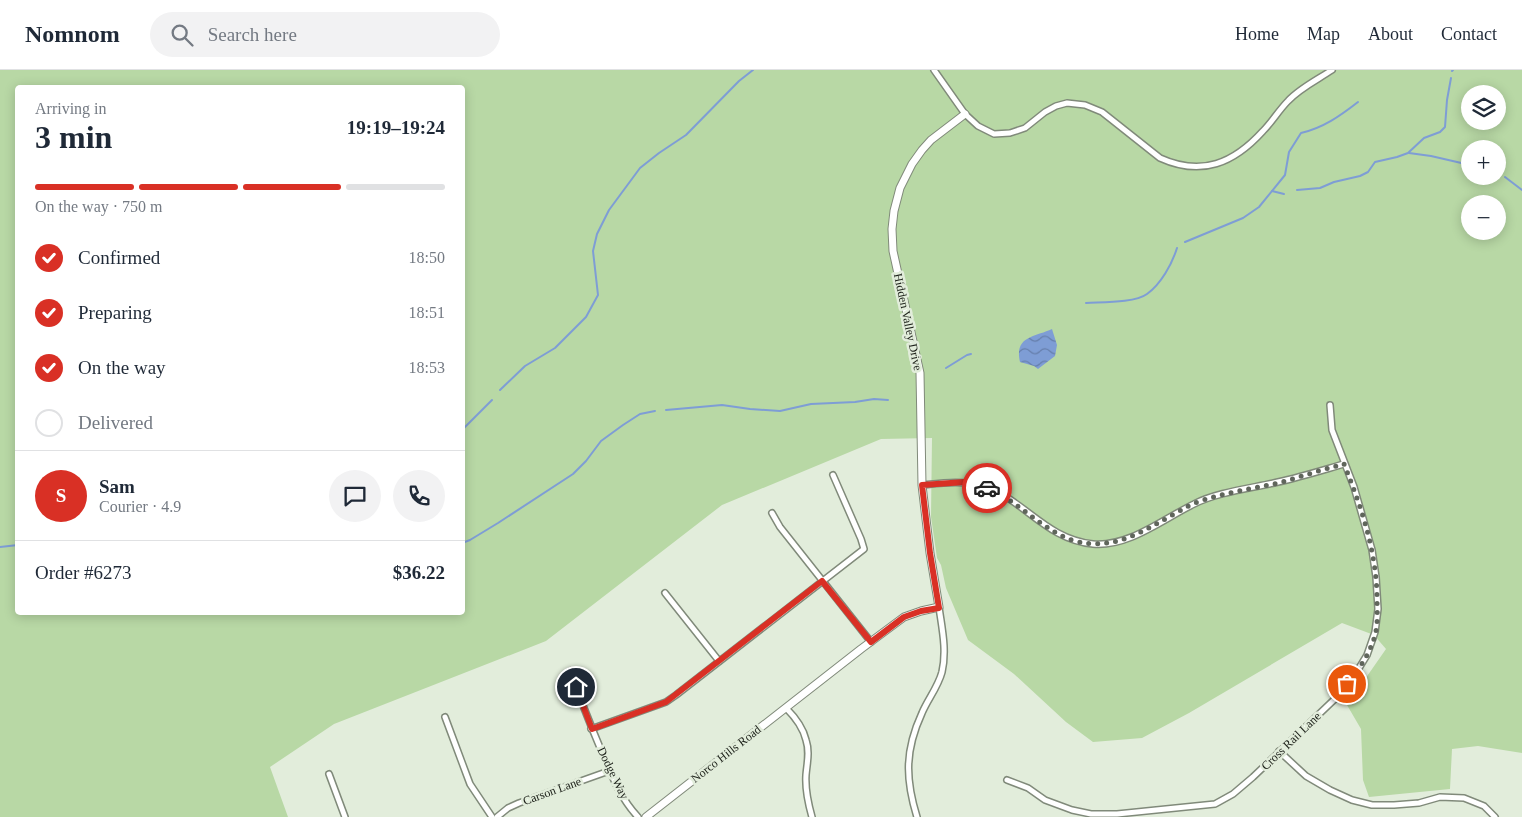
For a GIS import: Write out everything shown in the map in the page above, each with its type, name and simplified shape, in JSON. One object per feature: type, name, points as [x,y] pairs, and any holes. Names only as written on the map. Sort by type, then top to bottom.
[{"type":"street","points":[[934,70],[965,114],[978,126],[994,134],[1010,134],[1025,128],[1056,106],[1067,103],[1085,105],[1102,112],[1160,158],[1169,162],[1202,167],[1215,165],[1234,157],[1244,150],[1289,100],[1332,70]]},
{"type":"street","name":"Hidden Valley Drive","points":[[939,608],[922,485],[920,372],[893,251],[892,229],[900,188],[912,164],[931,140],[965,114]]},
{"type":"street","name":"Cross Rail Lane","points":[[1008,780],[1028,788],[1045,800],[1072,810],[1091,814],[1118,815],[1215,804],[1232,794],[1253,776],[1338,696],[1367,655],[1376,632],[1378,608],[1372,550],[1364,519],[1332,430],[1330,405]]},
{"type":"street","points":[[922,485],[965,482],[982,486],[999,493],[1056,533],[1074,540],[1093,544],[1109,544],[1143,531],[1196,502],[1223,494],[1282,482],[1344,464]]},
{"type":"street","points":[[592,729],[666,702],[864,549],[833,474]]},
{"type":"street","points":[[772,512],[780,527],[871,642],[904,617],[921,611],[939,608],[944,650],[942,672],[919,720],[909,751],[908,780],[917,817]]},
{"type":"street","points":[[665,593],[719,661]]},
{"type":"street","name":"Norco Hills Road","points":[[646,817],[871,642]]},
{"type":"street","name":"Dodge Way","points":[[570,671],[609,771],[623,797],[638,817]]},
{"type":"street","points":[[786,708],[802,728],[807,742],[806,788],[807,802],[812,817]]},
{"type":"street","points":[[445,717],[470,784],[492,817]]},
{"type":"street","points":[[1279,751],[1306,776],[1352,800],[1372,805],[1394,805],[1419,803],[1440,797],[1464,798],[1484,806],[1495,817]]},
{"type":"street","name":"Carson Lane","points":[[498,817],[508,808],[519,803],[609,771]]},
{"type":"street","points":[[329,774],[345,817]]},
{"type":"green space","points":[[0,70],[1522,70],[1522,753],[1478,746],[1452,749],[1450,789],[1369,797],[1363,780],[1361,729],[1347,705],[1386,649],[1374,635],[1342,623],[1189,713],[1142,738],[1093,742],[1066,722],[1014,674],[968,640],[946,588],[941,565],[937,558],[931,517],[932,438],[881,439],[722,505],[546,641],[334,724],[270,767],[288,817],[0,817]]},
{"type":"water","points":[[1052,329],[1057,345],[1055,356],[1038,369],[1020,362],[1019,353],[1023,342]]},
{"type":"waterway","points":[[500,390],[525,366],[555,348],[586,317],[598,295],[593,251],[597,234],[609,210],[640,168],[686,135],[739,81],[753,70]]},
{"type":"waterway","points":[[1297,190],[1320,188],[1334,182],[1360,176],[1368,172],[1375,162],[1408,153],[1424,138],[1440,132],[1445,127],[1451,78]]},
{"type":"waterway","points":[[1185,242],[1243,218],[1259,207],[1285,175],[1289,152],[1301,133],[1331,121],[1358,102]]},
{"type":"waterway","points":[[1409,153],[1461,163]]},
{"type":"waterway","points":[[1506,178],[1522,190]]},
{"type":"waterway","points":[[1272,191],[1284,194]]},
{"type":"waterway","points":[[1086,303],[1127,301],[1147,294],[1157,285],[1165,273],[1177,248]]},
{"type":"waterway","points":[[946,368],[971,354]]},
{"type":"waterway","points":[[666,410],[722,405],[780,411],[811,404],[874,399],[888,400]]},
{"type":"waterway","points":[[465,427],[492,400]]},
{"type":"waterway","points":[[465,542],[498,523],[573,474],[586,461],[601,441],[623,425],[640,414],[655,411]]},
{"type":"waterway","points":[[0,547],[15,545]]},
{"type":"way so far","points":[[987,488],[999,493],[1056,533],[1074,540],[1093,544],[1109,544],[1143,531],[1196,502],[1223,494],[1282,482],[1344,464],[1354,487],[1372,550],[1378,608],[1376,632],[1367,655],[1347,684]]},
{"type":"route","points":[[576,687],[592,729],[666,702],[822,581],[871,642],[904,617],[921,611],[939,608],[922,485],[965,482],[987,488]]}]
